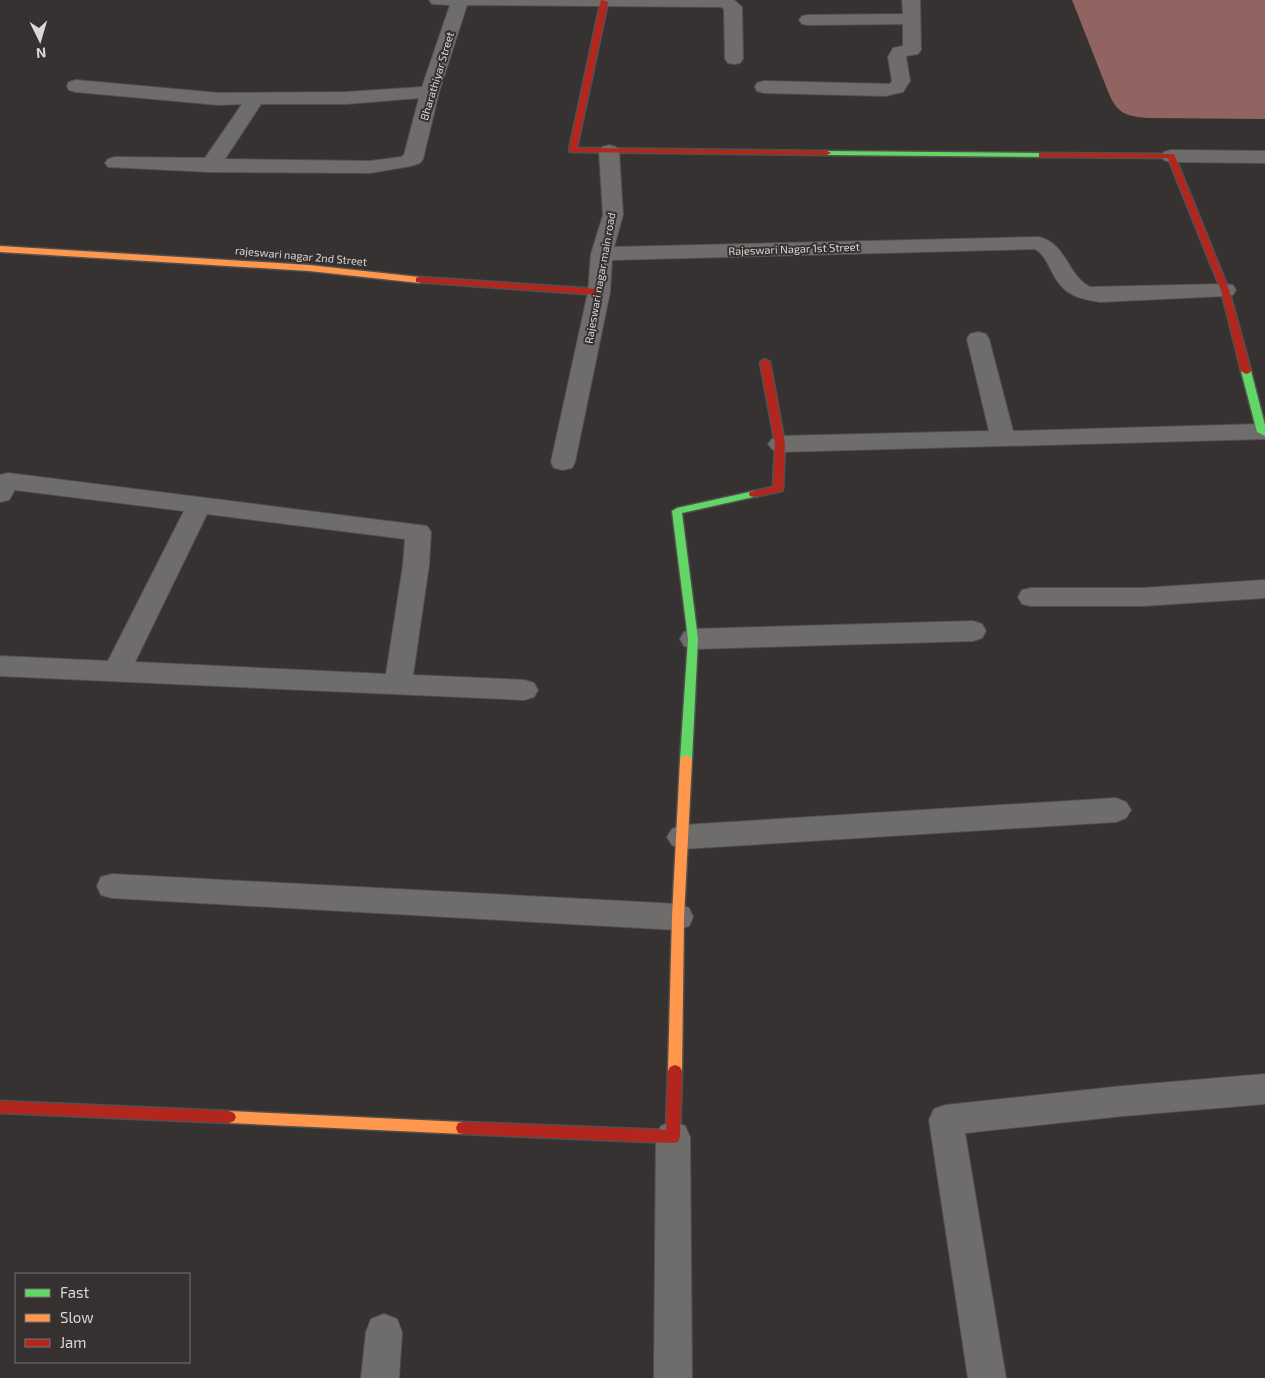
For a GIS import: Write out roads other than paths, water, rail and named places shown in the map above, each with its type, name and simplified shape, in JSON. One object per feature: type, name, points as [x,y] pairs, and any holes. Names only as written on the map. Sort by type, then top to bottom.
[{"type":"street","points":[[438,0],[725,2],[733,7],[734,59]]},
{"type":"street","name":"Bharathiyar Street","points":[[210,166],[370,167],[413,159],[430,92],[460,0]]},
{"type":"street","points":[[764,87],[885,90],[896,88],[901,81],[897,57],[899,52],[912,50],[912,0]]},
{"type":"street","points":[[604,2],[573,150],[1265,158]]},
{"type":"street","points":[[808,20],[912,19]]},
{"type":"street","points":[[76,86],[219,99],[346,98],[430,92]]},
{"type":"street","points":[[115,162],[210,166],[255,99]]},
{"type":"street","name":"Rajeswari nagar main road","points":[[563,462],[600,292],[602,254],[613,215],[609,151]]},
{"type":"street","points":[[780,444],[1263,433],[1225,290],[1171,156]]},
{"type":"street","name":"Rajeswari Nagar 1st Street","points":[[602,254],[1038,243],[1047,246],[1055,256],[1067,280],[1080,291],[1100,295],[1225,290]]},
{"type":"street","name":"rajeswari nagar 2nd Street","points":[[0,249],[309,268],[424,281],[600,292]]},
{"type":"street","points":[[978,339],[1003,439]]},
{"type":"street","points":[[673,1378],[673,1137],[678,917],[693,639],[677,510],[778,489],[780,444],[764,362]]},
{"type":"street","points":[[0,494],[8,482],[418,532],[416,565],[398,684]]},
{"type":"street","points":[[117,671],[199,505]]},
{"type":"street","points":[[1031,597],[1142,597],[1265,589]]},
{"type":"street","points":[[693,639],[973,631]]},
{"type":"street","points":[[0,666],[524,690]]},
{"type":"street","points":[[682,837],[1116,810]]},
{"type":"street","points":[[112,886],[678,917]]},
{"type":"street","points":[[987,1378],[946,1120],[1123,1101],[1265,1089]]},
{"type":"street","points":[[0,1106],[673,1137]]},
{"type":"street","points":[[380,1378],[384,1332]]}]
